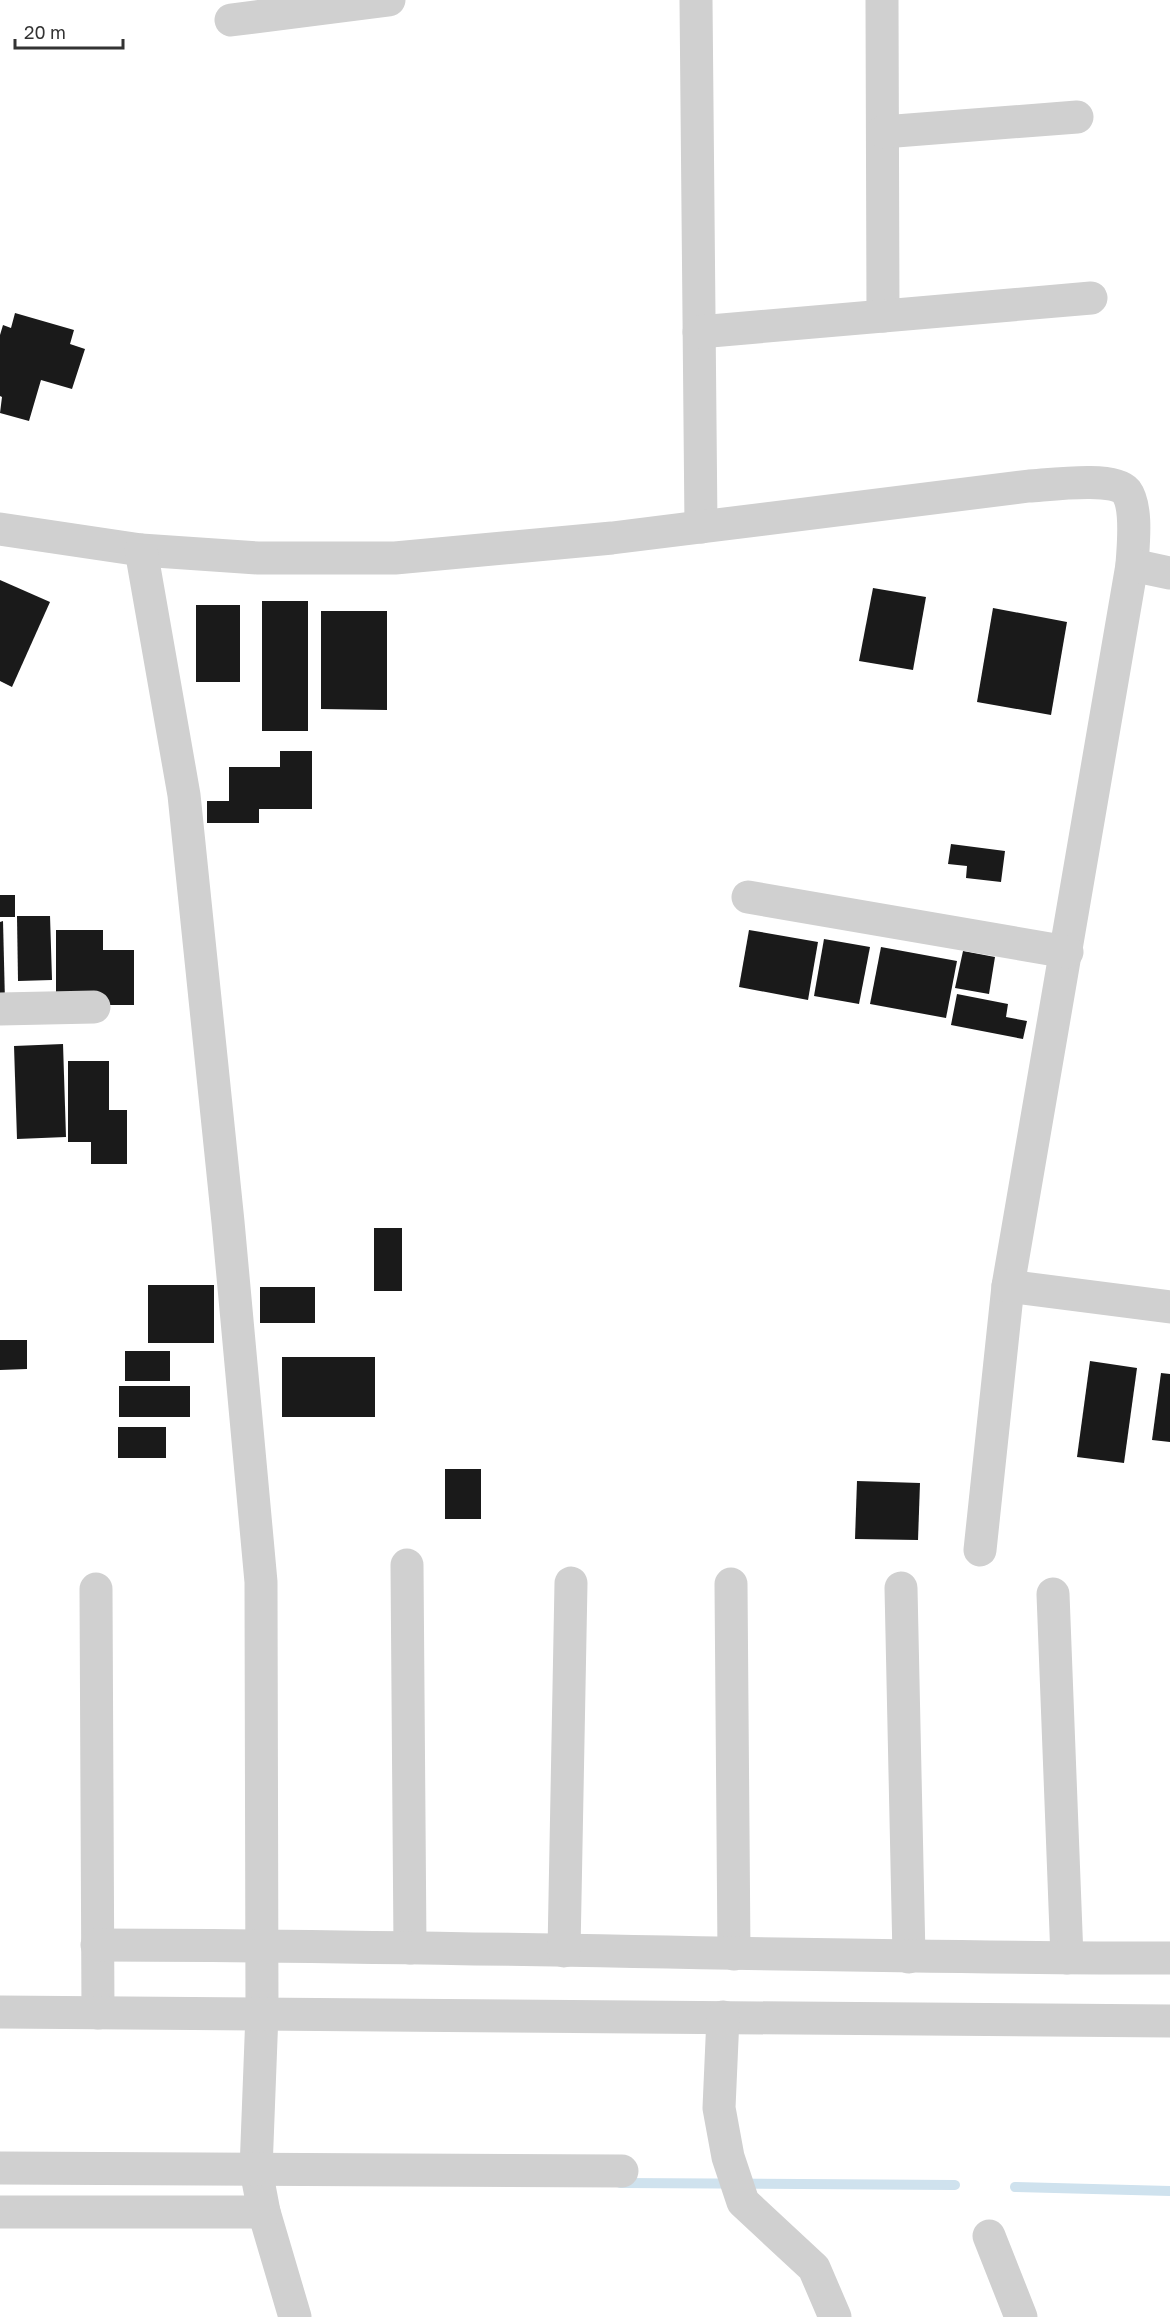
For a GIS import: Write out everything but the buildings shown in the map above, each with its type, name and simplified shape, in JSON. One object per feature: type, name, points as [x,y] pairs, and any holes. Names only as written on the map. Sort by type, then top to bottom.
[{"type":"street","points":[[231,20],[389,0]]},
{"type":"street","points":[[696,0],[701,527]]},
{"type":"street","points":[[882,0],[883,316]]},
{"type":"street","points":[[883,132],[1077,117]]},
{"type":"street","points":[[699,332],[1091,298]]},
{"type":"street","points":[[0,529],[141,550],[258,558],[395,558],[511,549],[1029,486],[1094,483],[1114,484],[1125,490],[1130,500],[1133,516],[1132,566],[1008,1286],[980,1550]]},
{"type":"street","points":[[141,550],[184,795],[228,1222],[261,1581],[262,2013],[256,2170],[264,2212],[295,2317]]},
{"type":"street","points":[[1132,566],[1170,573]]},
{"type":"street","points":[[747,897],[1067,952]]},
{"type":"street","points":[[0,1009],[94,1007]]},
{"type":"street","points":[[1008,1286],[1170,1307]]},
{"type":"street","points":[[407,1565],[410,1948]]},
{"type":"street","points":[[564,1951],[571,1583]]},
{"type":"street","points":[[731,1584],[734,1954]]},
{"type":"street","points":[[901,1588],[909,1957]]},
{"type":"street","points":[[96,1589],[98,2013]]},
{"type":"street","points":[[1053,1594],[1067,1958]]},
{"type":"street","points":[[97,1945],[262,1945],[909,1957],[1170,1958]]},
{"type":"street","points":[[0,2012],[1170,2021]]},
{"type":"street","points":[[723,2017],[719,2108],[728,2157],[743,2202],[814,2268],[834,2317]]},
{"type":"street","points":[[0,2168],[622,2171]]},
{"type":"street","points":[[0,2212],[264,2212]]},
{"type":"street","points":[[988,2236],[1021,2317]]},
{"type":"waterway","points":[[620,2183],[955,2185]]},
{"type":"waterway","points":[[1015,2187],[1170,2191]]}]
